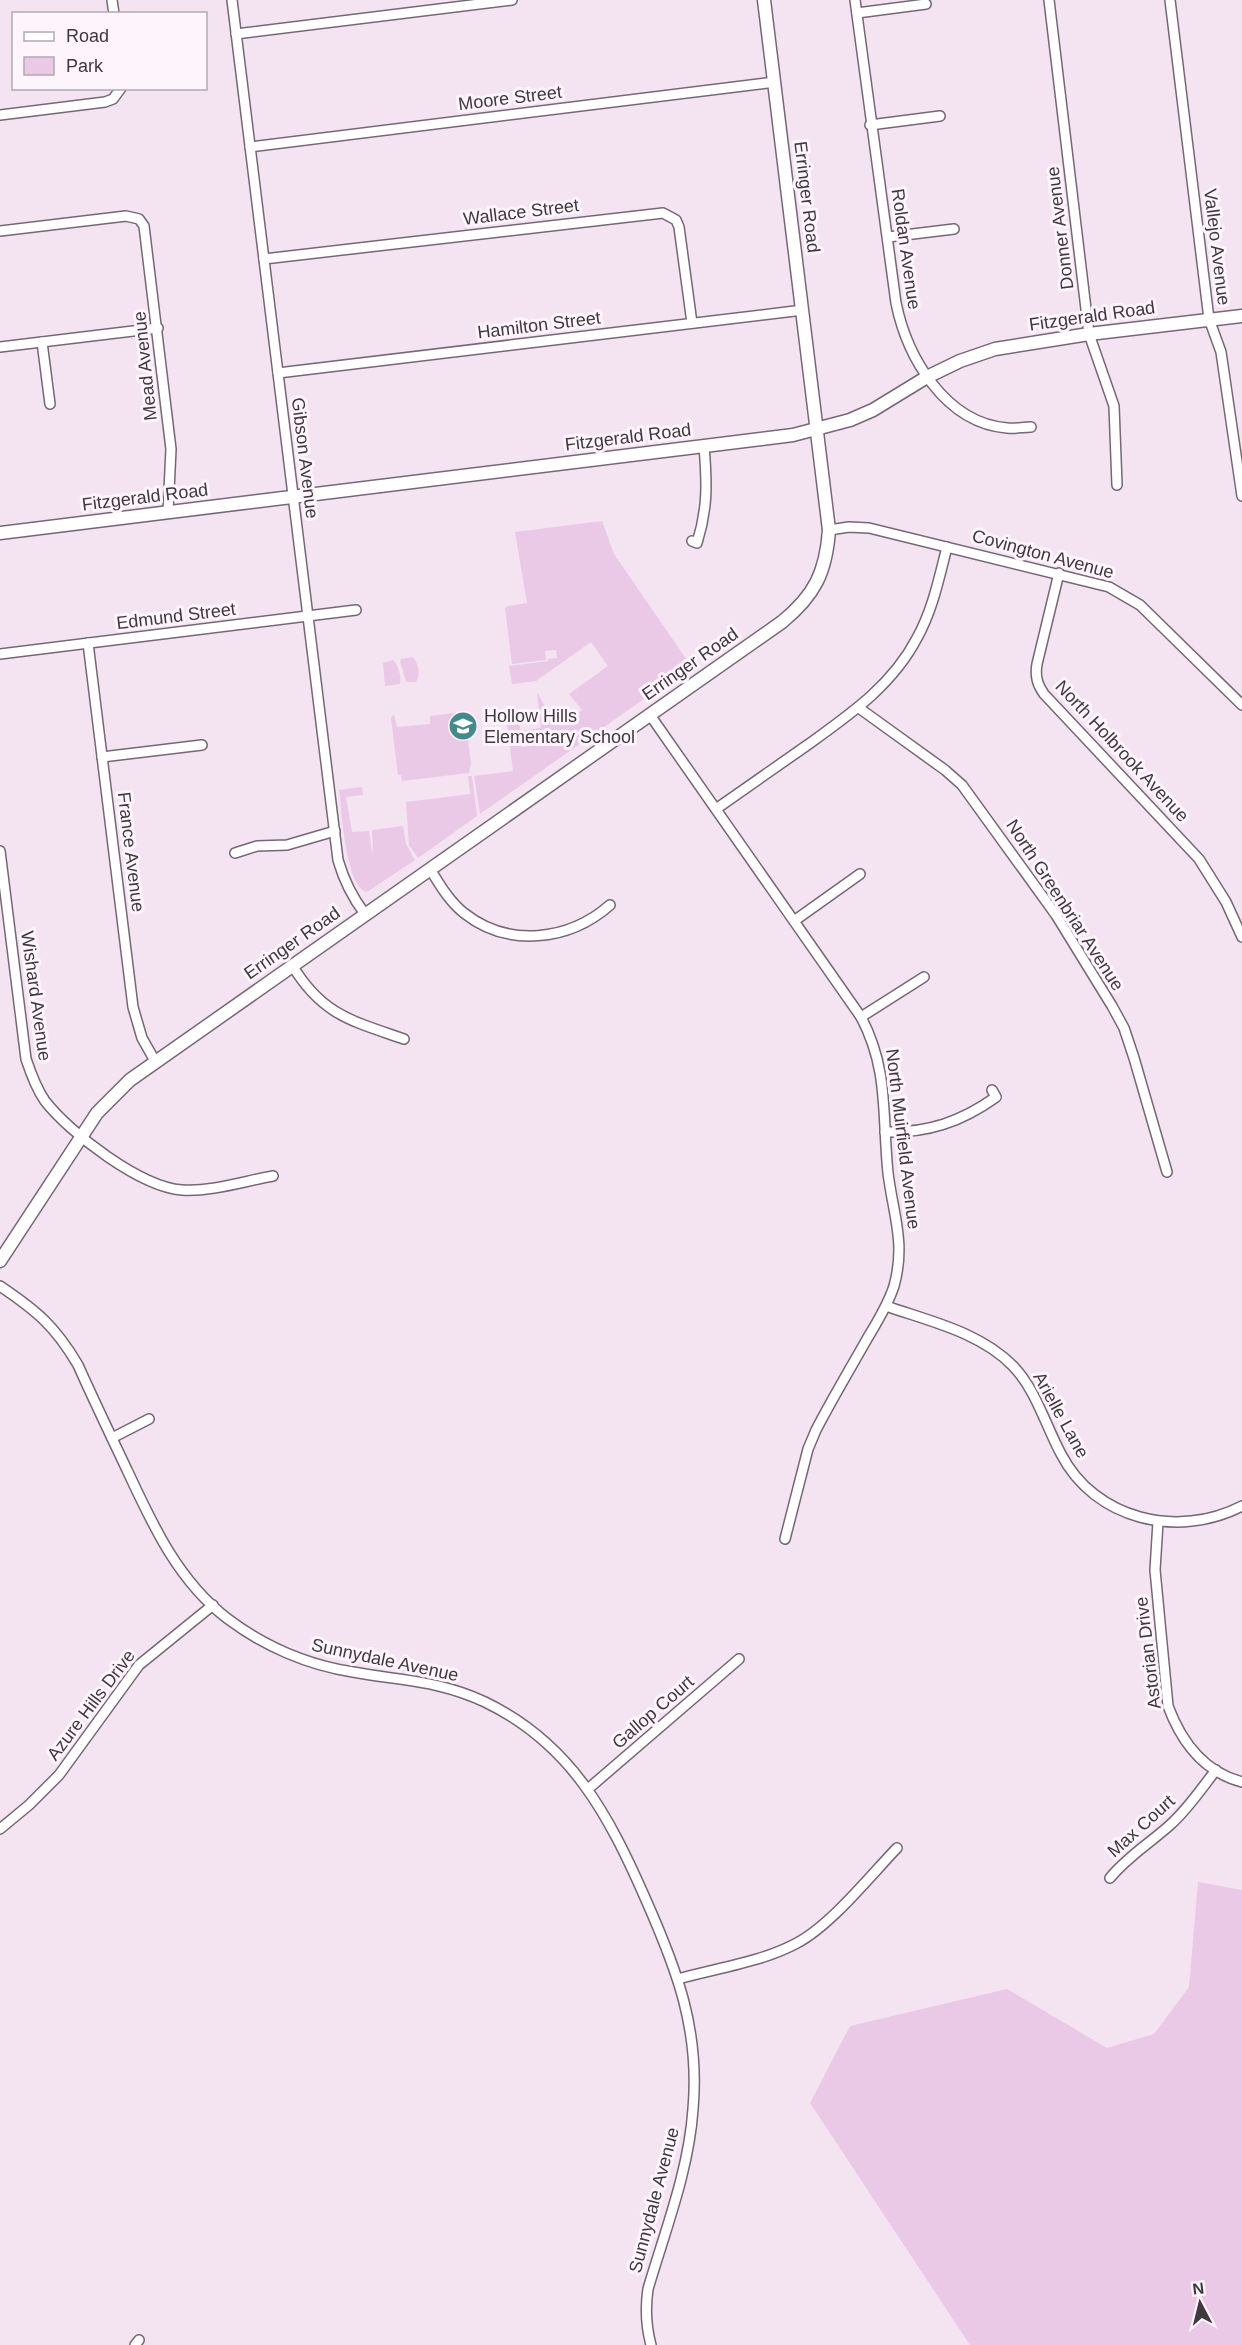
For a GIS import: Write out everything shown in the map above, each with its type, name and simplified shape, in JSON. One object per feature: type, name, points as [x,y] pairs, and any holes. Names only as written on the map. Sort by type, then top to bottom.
[{"type":"main road","name":"Erringer Road","points":[[0,1261],[81,1136],[112,1096],[155,1061],[799,608],[812,591],[822,572],[828,551],[829,530],[804,310],[764,0]]},
{"type":"main road","name":"Fitzgerald Road","points":[[0,533],[793,435],[846,422],[873,410],[927,377],[960,361],[995,349],[1089,334],[1242,316]]},
{"type":"street","name":"Gibson Avenue","points":[[232,0],[335,831],[343,879],[353,899],[365,914]]},
{"type":"street","points":[[236,34],[512,0]]},
{"type":"street","name":"Roldan Avenue","points":[[855,0],[870,125],[900,324],[909,346],[927,377],[946,400],[974,418],[1007,428],[1031,427]]},
{"type":"street","name":"Donner Avenue","points":[[1049,0],[1089,334],[1114,406],[1117,485]]},
{"type":"street","name":"Vallejo Avenue","points":[[1170,0],[1209,319],[1221,352],[1242,496]]},
{"type":"street","points":[[857,13],[926,4]]},
{"type":"street","name":"Moore Street","points":[[250,147],[775,82]]},
{"type":"street","points":[[0,115],[105,102],[113,99],[120,90]]},
{"type":"street","points":[[870,125],[940,116]]},
{"type":"street","name":"Wallace Street","points":[[264,259],[663,213],[676,220],[679,227],[692,322]]},
{"type":"street","name":"Mead Avenue","points":[[0,231],[126,216],[139,219],[144,226],[147,235],[171,449],[168,512]]},
{"type":"street","points":[[888,237],[954,229]]},
{"type":"street","name":"Hamilton Street","points":[[278,373],[804,310]]},
{"type":"street","points":[[0,347],[158,328]]},
{"type":"street","points":[[42,342],[50,404]]},
{"type":"street","points":[[692,541],[697,543],[707,500],[704,446]]},
{"type":"street","name":"Covington Avenue","points":[[829,530],[849,527],[869,528],[1095,582],[1125,595],[1140,605],[1242,705]]},
{"type":"street","points":[[716,809],[859,708],[890,678],[917,639],[934,598],[947,546]]},
{"type":"street","name":"North Holbrook Avenue","points":[[1059,573],[1037,664],[1035,675],[1038,685],[1199,860],[1226,902],[1242,937]]},
{"type":"street","name":"Edmund Street","points":[[0,654],[356,610]]},
{"type":"street","name":"France Avenue","points":[[88,643],[133,1007],[142,1038],[155,1061]]},
{"type":"street","name":"North Greenbriar Avenue","points":[[859,708],[945,770],[962,785],[1056,915],[1124,1028],[1167,1172]]},
{"type":"street","name":"North Muirfield Avenue","points":[[650,715],[861,1017],[873,1039],[880,1062],[888,1176],[898,1220],[899,1252],[893,1287],[886,1306],[816,1430],[808,1449],[785,1539]]},
{"type":"street","points":[[102,757],[202,745]]},
{"type":"street","points":[[235,853],[257,846],[287,844],[335,831]]},
{"type":"street","name":"Wishard Avenue","points":[[0,851],[26,1059],[34,1083],[45,1100],[81,1136],[134,1174],[164,1187],[194,1190],[273,1176]]},
{"type":"street","points":[[430,869],[445,894],[463,912],[487,927],[511,935],[538,937],[564,932],[587,922],[610,905]]},
{"type":"street","points":[[794,921],[860,874]]},
{"type":"street","points":[[292,965],[311,993],[333,1012],[353,1022],[404,1039]]},
{"type":"street","points":[[861,1017],[924,977]]},
{"type":"street","points":[[885,1132],[920,1131],[955,1122],[976,1112],[996,1097],[992,1090]]},
{"type":"street","name":"Sunnydale Avenue","points":[[0,1287],[34,1309],[66,1345],[78,1365],[154,1527],[190,1582],[226,1618],[255,1637],[320,1665],[422,1681],[455,1690],[486,1703],[515,1719],[543,1739],[567,1763],[609,1820],[678,1979],[687,2008],[692,2042],[693,2109],[684,2163],[648,2289],[645,2308],[646,2329],[651,2345]]},
{"type":"street","name":"Arielle Lane","points":[[886,1306],[969,1335],[1000,1354],[1024,1380],[1034,1396],[1061,1455],[1083,1484],[1110,1505],[1126,1513],[1158,1522],[1197,1522],[1215,1518],[1242,1506]]},
{"type":"street","points":[[112,1438],[149,1419]]},
{"type":"street","name":"Astorian Drive","points":[[1158,1522],[1155,1570],[1168,1706],[1184,1740],[1195,1754],[1216,1770],[1242,1782]]},
{"type":"street","name":"Azure Hills Drive","points":[[0,1829],[30,1805],[59,1775],[139,1665],[213,1605]]},
{"type":"street","name":"Gallop Court","points":[[588,1789],[739,1659]]},
{"type":"street","name":"Max Court","points":[[1110,1878],[1122,1863],[1180,1815],[1216,1770]]},
{"type":"street","points":[[678,1979],[770,1955],[800,1941],[824,1924],[897,1848]]},
{"type":"green space","points":[[602,521],[614,554],[691,666],[480,814],[474,776],[513,771],[509,740],[521,738],[522,747],[543,744],[541,734],[509,737],[507,724],[519,723],[521,731],[541,728],[540,718],[507,721],[508,708],[517,706],[518,714],[539,712],[537,692],[548,712],[550,711],[561,726],[582,710],[569,694],[608,666],[591,642],[536,681],[512,684],[509,666],[548,661],[548,659],[557,658],[556,650],[545,651],[546,660],[512,664],[505,608],[527,603],[515,532]]},
{"type":"green space","points":[[413,657],[418,670],[418,679],[416,682],[406,682],[400,661]]},
{"type":"green space","points":[[393,660],[399,671],[400,684],[385,686],[383,663]]},
{"type":"green space","points":[[462,712],[465,718],[471,763],[469,773],[402,781],[401,775],[398,775],[391,718],[394,714],[397,727],[430,724],[430,716]]},
{"type":"green space","points":[[468,776],[472,776],[477,816],[418,858],[409,845],[406,802],[470,794]]},
{"type":"green space","points":[[362,787],[363,795],[346,797],[352,832],[369,831],[372,852],[372,830],[403,826],[406,844],[415,860],[367,892],[360,887],[349,863],[339,790]]},
{"type":"green space","points":[[1198,1882],[1242,1890],[1242,2345],[970,2345],[810,2103],[850,2026],[1007,1989],[1107,2048],[1154,2034],[1189,1987]]},
{"type":"place","name":"Hollow Hills Elementary School","points":[[463,726]]}]
